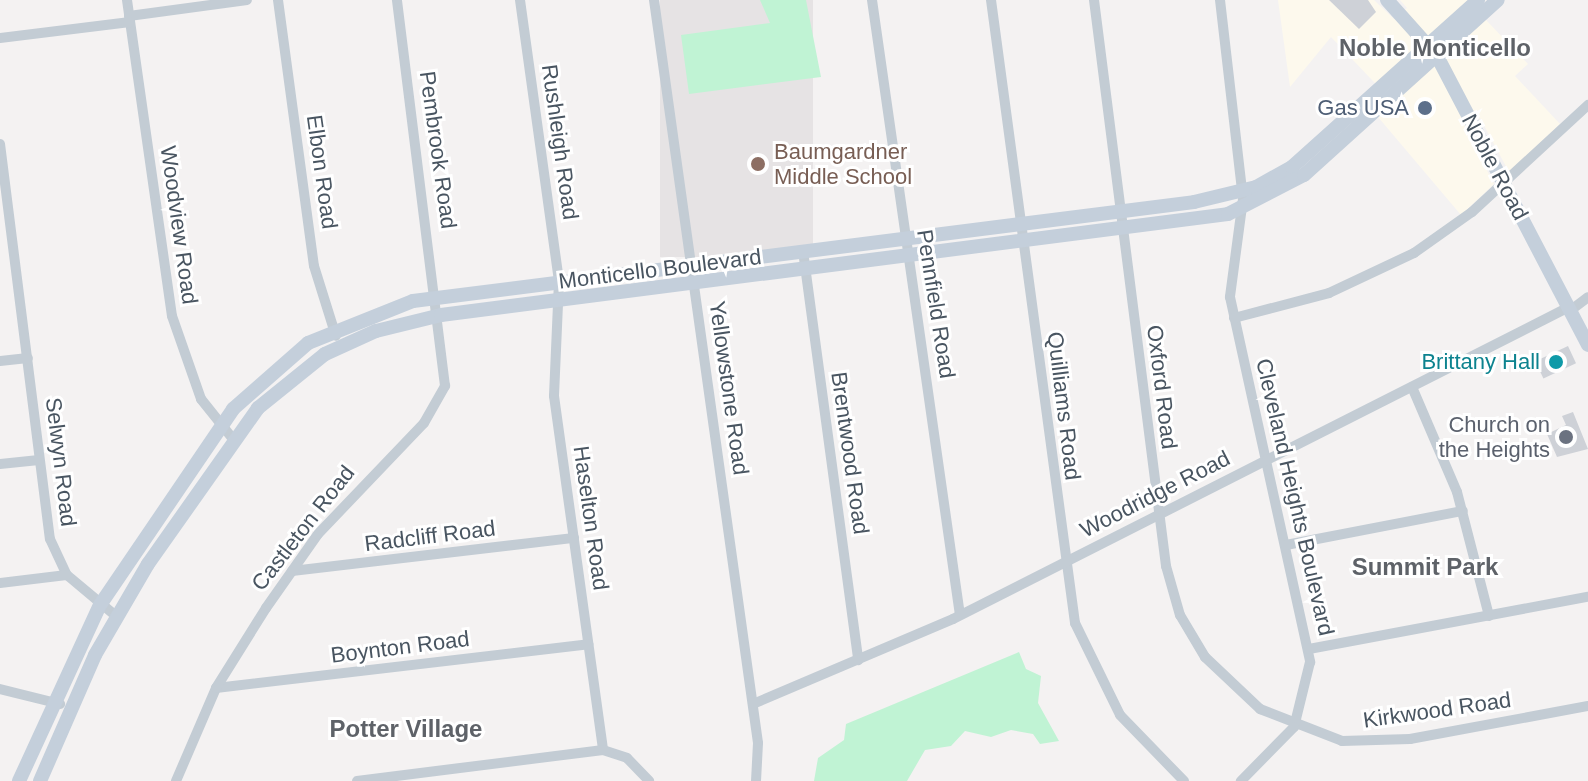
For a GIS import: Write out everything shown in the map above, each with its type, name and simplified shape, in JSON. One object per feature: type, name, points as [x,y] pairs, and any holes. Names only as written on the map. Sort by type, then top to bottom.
[{"type":"main road","name":"Noble Road","points":[[1387,0],[1433,50],[1588,345]]},
{"type":"main road","name":"Monticello Boulevard","points":[[1467,20],[1478,0]]},
{"type":"main road","name":"Monticello Boulevard","points":[[19,781],[100,605],[219,428],[281,361],[333,330],[381,310],[559,290],[694,282],[1121,229],[1243,200],[1299,179],[1433,50],[1467,20],[1498,0]]},
{"type":"main road","name":"Monticello Boulevard","points":[[559,290],[691,264],[1119,211],[1243,200]]},
{"type":"main road","name":"Monticello Boulevard","points":[[40,781],[116,616],[233,439],[282,385],[341,346],[439,305]]},
{"type":"street","name":"Woodview Road","points":[[127,0],[172,316],[189,374],[219,428],[233,439]]},
{"type":"street","points":[[0,38],[247,0]]},
{"type":"street","name":"Elbon Road","points":[[278,0],[314,266],[333,330],[341,346]]},
{"type":"street","name":"Pembrook Road","points":[[397,0],[439,305]]},
{"type":"street","name":"Rushleigh Road","points":[[520,0],[559,290]]},
{"type":"street","name":"Yellowstone Road","points":[[654,0],[753,704],[756,781]]},
{"type":"street","name":"Pennfield Road","points":[[872,0],[905,238],[911,255],[960,615]]},
{"type":"street","name":"Quilliams Road","points":[[991,0],[1064,563],[1079,635],[1098,680],[1143,744],[1184,781]]},
{"type":"street","name":"Oxford Road","points":[[1094,0],[1158,514],[1172,592],[1196,643],[1243,696],[1294,727]]},
{"type":"street","name":"Cleveland Heights Boulevard","points":[[1220,0],[1243,200],[1229,269],[1234,318],[1309,649],[1308,684],[1294,727],[1241,781]]},
{"type":"street","points":[[1234,318],[1314,298],[1385,270],[1436,240],[1504,183],[1588,105]]},
{"type":"street","name":"Selwyn Road","points":[[0,144],[50,539],[67,575],[116,616]]},
{"type":"street","points":[[0,250],[14,248]]},
{"type":"street","name":"Brentwood Road","points":[[803,251],[858,660]]},
{"type":"street","name":"Haselton Road","points":[[559,290],[553,386],[603,750]]},
{"type":"street","name":"Woodridge Road","points":[[753,704],[960,615],[1588,297]]},
{"type":"street","name":"Castleton Road","points":[[176,781],[216,688],[292,571],[354,492],[433,412],[447,374],[439,305]]},
{"type":"street","points":[[0,361],[28,358]]},
{"type":"street","points":[[1412,387],[1463,511],[1489,616]]},
{"type":"street","points":[[0,464],[39,460]]},
{"type":"street","points":[[1286,545],[1463,511]]},
{"type":"street","name":"Radcliff Road","points":[[292,571],[574,538]]},
{"type":"street","points":[[0,583],[67,575]]},
{"type":"street","points":[[1309,649],[1588,597]]},
{"type":"street","name":"Boynton Road","points":[[216,688],[588,644]]},
{"type":"street","points":[[0,689],[72,709]]},
{"type":"street","name":"Kirkwood Road","points":[[1294,727],[1342,741],[1389,742],[1588,706]]},
{"type":"street","points":[[357,781],[603,750],[630,759],[649,781]]},
{"type":"shaded area","name":"Baumgardner Middle School","points":[[660,0],[813,0],[813,257],[660,257]]},
{"type":"shaded area","points":[[1278,0],[1374,0],[1394,19],[1407,8],[1400,0],[1467,0],[1528,64],[1515,76],[1560,124],[1509,172],[1480,118],[1464,126],[1494,184],[1461,215],[1378,117],[1393,102],[1331,37],[1290,87]]},
{"type":"green space","points":[[760,0],[806,0],[821,77],[689,94],[681,35],[770,23]]},
{"type":"green space","points":[[1019,652],[1026,669],[1041,676],[1038,703],[1059,741],[1040,744],[1033,734],[1011,730],[991,737],[965,731],[951,746],[925,750],[907,781],[814,781],[818,758],[844,740],[846,724]]},
{"type":"building","points":[[1329,0],[1368,0],[1376,12],[1359,29]]},
{"type":"building","name":"Brittany Hall","points":[[1568,346],[1576,363],[1543,378],[1535,361]]},
{"type":"building","name":"Church on the Heights","points":[[1573,412],[1588,449],[1557,457],[1547,434],[1566,425],[1562,416]]},
{"type":"place","name":"Gas USA","points":[[1425,108]]},
{"type":"place","name":"Baumgardner Middle School","points":[[758,164]]},
{"type":"place","name":"Brittany Hall","points":[[1556,362]]},
{"type":"place","name":"Church on the Heights","points":[[1566,437]]},
{"type":"district","name":"Noble Monticello","points":[[1435,48]]},
{"type":"district","name":"Summit Park","points":[[1425,567]]},
{"type":"district","name":"Potter Village","points":[[406,729]]}]
